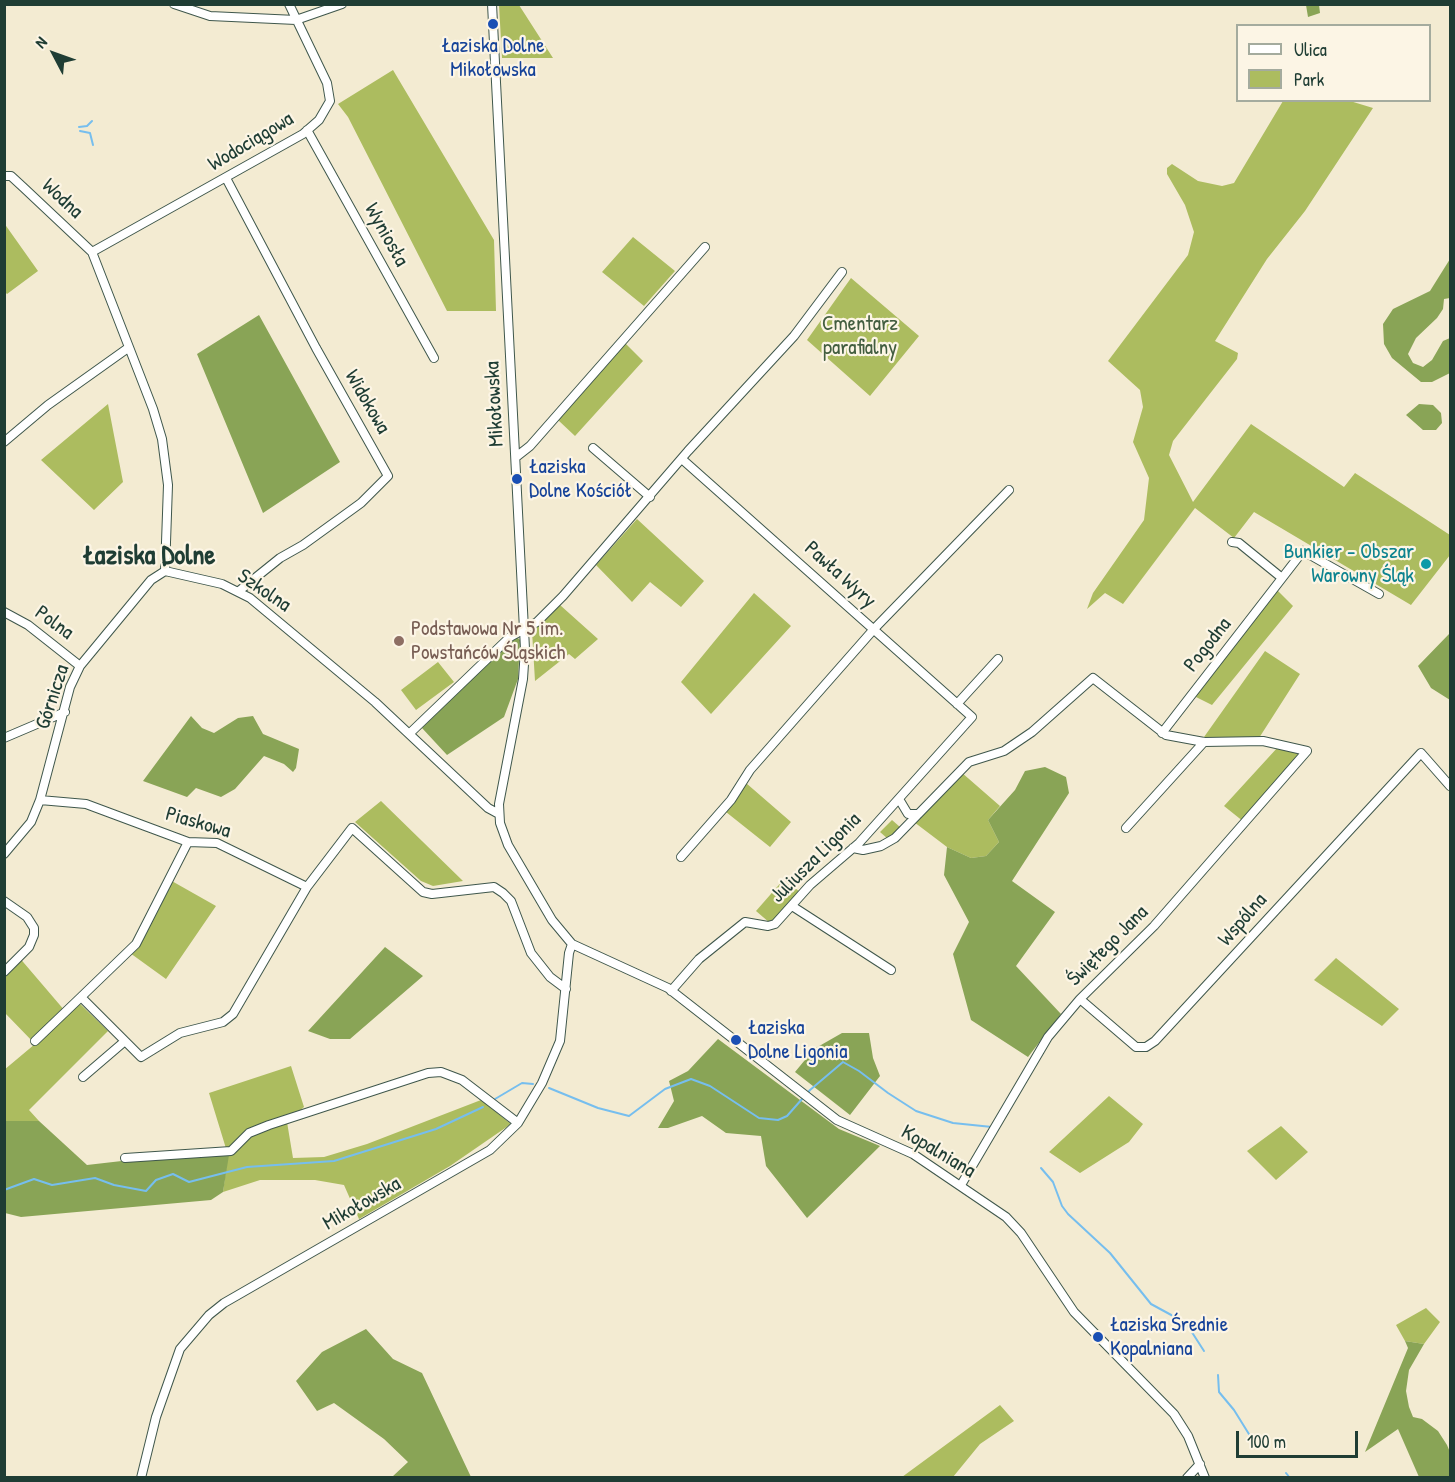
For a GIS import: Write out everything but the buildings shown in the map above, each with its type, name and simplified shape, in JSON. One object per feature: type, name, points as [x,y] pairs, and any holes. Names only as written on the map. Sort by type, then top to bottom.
[{"type":"street","points":[[174,4],[210,16],[296,20],[342,4]]},
{"type":"street","points":[[289,4],[296,20]]},
{"type":"street","name":"Mikołowska","points":[[141,1478],[156,1417],[180,1349],[209,1315],[224,1304],[490,1150],[518,1123],[542,1083],[556,1052],[572,944],[558,928],[508,845],[499,813],[500,796],[524,679],[524,628],[492,4]]},
{"type":"street","name":"Wodociągowa","points":[[92,252],[226,178],[307,130],[319,120],[330,101],[327,83],[296,20]]},
{"type":"street","name":"Wyniosła","points":[[307,130],[434,358]]},
{"type":"street","name":"Wodna","points":[[4,176],[11,176],[92,252]]},
{"type":"street","name":"Widokowa","points":[[226,178],[316,348],[388,476],[361,503],[280,558],[239,591]]},
{"type":"street","points":[[516,457],[530,446],[705,247]]},
{"type":"street","points":[[92,252],[153,409],[162,440],[168,485],[165,571]]},
{"type":"street","points":[[409,734],[510,637],[537,622],[562,596],[688,452],[794,336],[842,272]]},
{"type":"street","points":[[4,442],[48,405],[128,348]]},
{"type":"street","points":[[593,447],[650,497]]},
{"type":"street","name":"Pawła Wyry","points":[[683,460],[972,717]]},
{"type":"street","points":[[681,857],[731,800],[750,770],[874,629],[1010,490]]},
{"type":"street","points":[[1232,542],[1239,543],[1282,579]]},
{"type":"street","name":"Pogodna","points":[[1162,733],[1303,551],[1379,594]]},
{"type":"street","name":"Szkolna","points":[[165,571],[222,584],[239,591],[357,687],[488,808],[499,813]]},
{"type":"street","name":"Górnicza","points":[[4,854],[31,822],[40,800],[70,687],[80,666],[151,580],[165,571]]},
{"type":"street","name":"Polna","points":[[4,612],[28,625],[80,666]]},
{"type":"street","points":[[957,704],[998,659]]},
{"type":"street","points":[[853,848],[863,850],[881,846],[895,838],[969,762],[1004,751],[1032,732],[1093,678],[1162,733],[1204,742]]},
{"type":"street","points":[[4,738],[65,712]]},
{"type":"street","name":"Juliusza Ligonia","points":[[671,991],[699,958],[745,922],[768,926],[776,924],[810,885],[853,848],[972,717]]},
{"type":"street","name":"Świętego Jana","points":[[961,1185],[1048,1037],[1080,999],[1154,926],[1307,751],[1263,741],[1204,742]]},
{"type":"street","points":[[1126,828],[1204,742]]},
{"type":"street","name":"Wspólna","points":[[1080,999],[1136,1047],[1146,1047],[1155,1041],[1421,753],[1450,786]]},
{"type":"street","points":[[899,799],[908,814],[918,814]]},
{"type":"street","name":"Piaskowa","points":[[40,800],[86,804],[188,842],[218,843],[307,887]]},
{"type":"street","points":[[81,997],[141,1057],[180,1034],[223,1022],[233,1014],[307,887],[352,828],[423,892],[432,894],[494,887],[503,893],[511,901],[531,953],[550,977],[566,989]]},
{"type":"street","points":[[35,1041],[136,944],[188,842]]},
{"type":"street","points":[[4,901],[27,917],[33,928],[34,936],[28,947],[4,972]]},
{"type":"street","points":[[792,906],[891,970]]},
{"type":"street","name":"Kopalniana","points":[[572,944],[671,991],[852,1129],[904,1148],[961,1185],[1014,1224],[1074,1312],[1174,1414],[1188,1436],[1205,1478]]},
{"type":"street","points":[[83,1077],[125,1041]]},
{"type":"street","points":[[125,1158],[231,1151],[249,1133],[269,1125],[428,1073],[441,1072],[462,1080],[518,1123]]},
{"type":"street","points":[[1186,1478],[1200,1464]]},
{"type":"green space","points":[[499,5],[519,5],[553,58],[502,58]]},
{"type":"green space","points":[[1306,5],[1319,5],[1320,13],[1308,17]]},
{"type":"green space","points":[[393,70],[494,240],[496,311],[447,311],[348,117],[338,104]]},
{"type":"green space","points":[[1282,102],[1353,102],[1373,108],[1305,211],[1267,259],[1215,341],[1238,353],[1237,359],[1173,441],[1169,455],[1193,502],[1251,424],[1344,487],[1355,473],[1450,535],[1450,555],[1411,605],[1254,512],[1234,538],[1195,508],[1123,604],[1105,593],[1087,609],[1093,593],[1144,520],[1149,478],[1133,442],[1143,407],[1140,390],[1108,361],[1188,255],[1194,232],[1185,205],[1167,174],[1167,168],[1172,164],[1198,181],[1222,186],[1234,183]]},
{"type":"green space","points":[[4,223],[38,271],[7,294],[4,291]]},
{"type":"green space","points":[[633,237],[675,271],[644,306],[602,272]]},
{"type":"green space","points":[[1450,259],[1450,298],[1444,299],[1443,309],[1416,338],[1408,354],[1413,363],[1423,367],[1432,360],[1443,341],[1450,338],[1450,373],[1432,382],[1421,382],[1392,358],[1384,344],[1383,324],[1393,309],[1430,291]]},
{"type":"green space","name":"Cmentarz parafialny","points":[[851,278],[919,336],[870,396],[807,340]]},
{"type":"green space","points":[[259,315],[340,462],[263,513],[197,354]]},
{"type":"green space","points":[[625,343],[643,361],[575,436],[558,420]]},
{"type":"green space","points":[[108,404],[123,482],[94,510],[41,460]]},
{"type":"green space","points":[[1419,404],[1433,405],[1441,413],[1442,423],[1436,430],[1423,430],[1406,415]]},
{"type":"green space","points":[[637,519],[704,581],[681,607],[650,582],[632,602],[596,565]]},
{"type":"green space","points":[[1277,590],[1293,606],[1212,705],[1194,696]]},
{"type":"green space","points":[[754,593],[791,626],[711,714],[681,682]]},
{"type":"green space","points":[[560,605],[598,639],[575,659],[569,654],[535,681],[532,631]]},
{"type":"green space","points":[[1450,633],[1450,700],[1431,688],[1418,666]]},
{"type":"green space","points":[[516,636],[520,640],[518,679],[504,717],[447,755],[422,728]]},
{"type":"green space","points":[[1265,651],[1300,674],[1259,738],[1233,741],[1204,737]]},
{"type":"green space","points":[[438,662],[454,682],[416,710],[401,690]]},
{"type":"green space","points":[[191,716],[202,728],[214,733],[238,718],[253,716],[263,734],[299,749],[296,768],[293,772],[284,764],[264,756],[235,789],[221,797],[196,788],[187,797],[143,781]]},
{"type":"green space","points":[[1278,747],[1302,753],[1244,822],[1224,806]]},
{"type":"green space","points":[[1045,767],[1066,777],[1069,793],[1012,881],[1055,912],[1016,966],[1061,1014],[1028,1057],[971,1020],[953,954],[969,922],[944,875],[947,847],[971,858],[986,856],[999,842],[988,820],[1015,790],[1025,771]]},
{"type":"green space","points":[[961,772],[1000,806],[988,820],[999,842],[986,856],[971,858],[947,847],[914,822]]},
{"type":"green space","points":[[746,783],[791,822],[770,847],[726,812]]},
{"type":"green space","points":[[381,801],[463,881],[433,886],[421,881],[355,822]]},
{"type":"green space","points":[[892,820],[900,827],[888,839],[880,832]]},
{"type":"green space","points":[[784,879],[800,892],[776,921],[770,923],[756,911]]},
{"type":"green space","points":[[170,880],[216,906],[166,979],[130,953]]},
{"type":"green space","points":[[385,947],[423,976],[350,1039],[330,1039],[308,1031]]},
{"type":"green space","points":[[18,956],[65,1011],[77,1001],[108,1031],[29,1110],[39,1121],[5,1121],[4,1070],[35,1044],[5,1013],[5,970]]},
{"type":"green space","points":[[1336,958],[1399,1009],[1382,1026],[1314,980]]},
{"type":"green space","points":[[842,1033],[869,1033],[873,1058],[880,1076],[850,1115],[795,1072],[814,1049]]},
{"type":"green space","points":[[718,1039],[839,1129],[880,1146],[807,1218],[766,1166],[761,1136],[726,1133],[702,1116],[668,1128],[658,1128],[674,1101],[669,1081],[688,1071]]},
{"type":"green space","points":[[291,1066],[304,1107],[287,1122],[293,1158],[324,1157],[367,1144],[481,1100],[511,1124],[450,1166],[359,1219],[344,1185],[315,1180],[260,1180],[223,1192],[228,1155],[209,1093]]},
{"type":"green space","points":[[1109,1096],[1143,1124],[1129,1142],[1080,1173],[1049,1152]]},
{"type":"green space","points":[[4,1121],[39,1121],[87,1165],[226,1149],[229,1155],[223,1192],[211,1200],[21,1217],[5,1213]]},
{"type":"green space","points":[[1281,1126],[1308,1152],[1276,1180],[1247,1151]]},
{"type":"green space","points":[[1426,1308],[1440,1322],[1424,1344],[1405,1341],[1396,1325]]},
{"type":"green space","points":[[366,1329],[393,1359],[422,1373],[471,1477],[392,1477],[408,1462],[384,1439],[334,1403],[317,1411],[296,1381],[322,1352]]},
{"type":"green space","points":[[1405,1341],[1424,1344],[1409,1370],[1406,1391],[1409,1407],[1413,1417],[1422,1419],[1438,1431],[1447,1445],[1450,1452],[1450,1477],[1419,1477],[1398,1429],[1365,1452],[1408,1348]]},
{"type":"green space","points":[[1000,1405],[1014,1421],[980,1444],[953,1477],[902,1477]]},
{"type":"waterway","points":[[79,127],[87,126],[92,121]]},
{"type":"waterway","points":[[80,131],[90,133],[93,145]]},
{"type":"waterway","points":[[549,1088],[598,1108],[629,1116],[665,1089],[691,1079],[710,1086],[759,1118],[778,1120],[787,1116],[810,1090],[843,1062],[916,1111],[953,1123],[992,1127]]},
{"type":"waterway","points":[[495,1099],[522,1083],[533,1084]]},
{"type":"waterway","points":[[4,1190],[34,1179],[52,1185],[95,1178],[114,1185],[146,1191],[156,1180],[173,1174],[189,1182],[247,1167],[334,1161],[436,1129],[483,1107]]},
{"type":"waterway","points":[[1041,1168],[1053,1182],[1062,1206],[1068,1214],[1110,1253],[1151,1304],[1186,1323],[1204,1351]]},
{"type":"waterway","points":[[1218,1375],[1219,1392],[1234,1410],[1257,1447]]},
{"type":"waterway","points":[[1286,1473],[1290,1478]]},
{"type":"place","name":"Łaziska Dolne Mikołowska","points":[[493,24]]},
{"type":"place","name":"Łaziska Dolne Kościół","points":[[517,479]]},
{"type":"place","name":"Bunkier - Obszar Warowny Śląk","points":[[1426,564]]},
{"type":"place","name":"Podstawowa Nr 5 im. Powstańców Śląskich","points":[[399,641]]},
{"type":"place","name":"Łaziska Dolne Ligonia","points":[[736,1040]]},
{"type":"place","name":"Łaziska Średnie Kopalniana","points":[[1098,1337]]},
{"type":"district","name":"Łaziska Dolne","points":[[149,557]]}]
